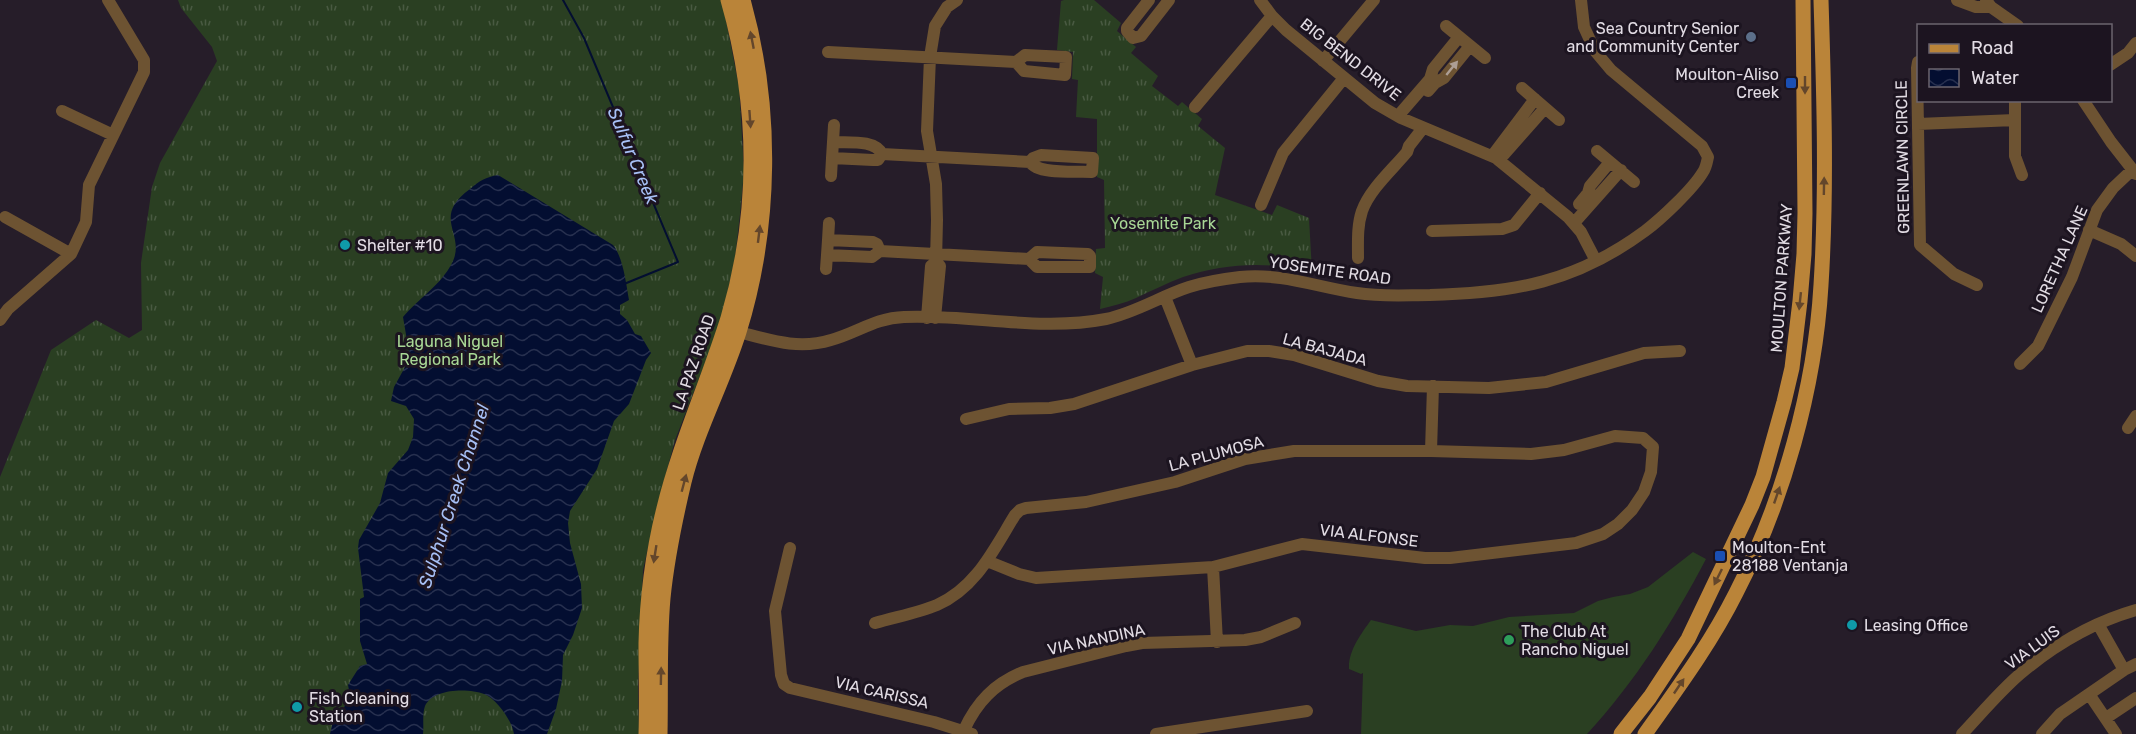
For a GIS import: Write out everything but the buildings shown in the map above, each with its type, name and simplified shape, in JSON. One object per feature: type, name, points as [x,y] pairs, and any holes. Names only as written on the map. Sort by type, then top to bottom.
[{"type":"main road","name":"LA PAZ ROAD","points":[[646,734],[648,619],[658,535],[672,479],[728,318],[744,246],[751,184],[751,126],[744,66],[728,0]]},
{"type":"main road","name":"LA PAZ ROAD","points":[[660,734],[661,632],[670,542],[694,449],[739,332],[756,255],[764,176],[762,113],[754,47],[743,0]]},
{"type":"main road","name":"MOULTON PARKWAY","points":[[1621,734],[1650,697],[1688,639],[1752,505],[1773,444],[1792,368],[1800,301],[1805,213],[1803,0]]},
{"type":"main road","points":[[1645,734],[1697,658],[1736,594],[1774,503],[1789,457],[1810,365],[1821,287],[1825,150],[1821,0]]},
{"type":"main road","points":[[1805,213],[1815,226],[1813,276],[1821,287]]},
{"type":"main road","points":[[699,397],[708,392],[730,339],[739,332],[735,322],[750,255],[744,246]]},
{"type":"main road","points":[[1736,594],[1732,590],[1731,581],[1757,516],[1752,505]]},
{"type":"main road","points":[[1688,639],[1700,635],[1718,604],[1725,598],[1736,594]]},
{"type":"main road","points":[[647,693],[652,696],[653,734]]},
{"type":"street","points":[[0,320],[8,309],[71,254],[86,222],[89,185],[144,72],[146,64],[108,0]]},
{"type":"street","points":[[931,318],[931,266],[936,258],[936,184],[927,131],[930,57],[934,26],[947,7],[957,0]]},
{"type":"street","points":[[1149,0],[1127,28],[1129,35],[1133,38],[1141,36],[1169,0]]},
{"type":"street","name":"BIG BEND DRIVE","points":[[1260,0],[1272,16],[1375,103],[1401,118],[1495,158],[1571,220],[1581,232],[1596,261]]},
{"type":"street","points":[[1323,61],[1374,0]]},
{"type":"street","name":"YOSEMITE ROAD","points":[[739,332],[779,343],[807,344],[833,340],[883,319],[906,316],[1050,325],[1081,323],[1109,318],[1189,287],[1216,280],[1252,277],[1299,280],[1355,293],[1382,296],[1494,292],[1554,279],[1626,245],[1674,205],[1704,172],[1708,157],[1702,146],[1611,70],[1595,51],[1584,27],[1581,0]]},
{"type":"street","points":[[1957,0],[1976,7],[1991,2],[2016,24]]},
{"type":"street","points":[[1195,107],[1272,16]]},
{"type":"street","points":[[1446,26],[1485,58]]},
{"type":"street","points":[[1432,81],[1432,69],[1459,37]]},
{"type":"street","points":[[2112,64],[2136,43]]},
{"type":"street","points":[[1401,118],[1432,81],[1444,78],[1470,46]]},
{"type":"street","points":[[828,52],[1016,62]]},
{"type":"street","points":[[1261,205],[1283,153],[1344,78]]},
{"type":"street","points":[[1522,88],[1559,120]]},
{"type":"street","points":[[1512,138],[1510,130],[1535,99]]},
{"type":"street","name":"GREENLAWN CIRCLE","points":[[1918,102],[1920,245],[1954,274],[1977,285]]},
{"type":"street","points":[[2015,102],[2015,156],[2022,175]]},
{"type":"street","points":[[2084,102],[2134,172]]},
{"type":"street","points":[[1495,158],[1512,138],[1520,138],[1545,108]]},
{"type":"street","points":[[62,111],[114,135]]},
{"type":"street","points":[[1918,124],[2015,120]]},
{"type":"street","points":[[831,176],[834,125]]},
{"type":"street","points":[[1358,258],[1358,229],[1362,212],[1369,198],[1407,152],[1414,149],[1426,129]]},
{"type":"street","points":[[833,142],[873,145],[882,154]]},
{"type":"street","points":[[1597,151],[1634,182]]},
{"type":"street","points":[[882,154],[1030,162]]},
{"type":"street","points":[[832,158],[878,160],[882,154]]},
{"type":"street","points":[[1571,220],[1591,195],[1590,186],[1610,162]]},
{"type":"street","points":[[1591,195],[1601,195],[1621,170]]},
{"type":"street","name":"LORETHA LANE","points":[[2020,364],[2038,346],[2072,277],[2097,210],[2113,188],[2134,172]]},
{"type":"street","points":[[1432,231],[1503,229],[1514,225],[1540,193]]},
{"type":"street","points":[[5,217],[71,254]]},
{"type":"street","points":[[826,269],[829,223]]},
{"type":"street","points":[[2089,230],[2121,244],[2136,256]]},
{"type":"street","points":[[828,240],[873,242],[877,244],[880,251]]},
{"type":"street","points":[[826,255],[872,257],[880,251],[936,258],[1029,259]]},
{"type":"street","points":[[1165,297],[1192,365]]},
{"type":"street","name":"LA BAJADA","points":[[966,419],[1009,409],[1050,408],[1074,404],[1192,365],[1246,351],[1269,351],[1294,355],[1378,381],[1407,386],[1489,388],[1520,386],[1554,380],[1644,353],[1680,351]]},
{"type":"street","points":[[1431,451],[1433,386]]},
{"type":"street","points":[[2128,428],[2136,416]]},
{"type":"street","name":"LA PLUMOSA","points":[[875,623],[931,607],[952,596],[971,581],[987,561],[1015,515],[1026,508],[1086,502],[1175,482],[1245,459],[1294,451],[1531,454],[1564,450],[1615,436],[1636,436],[1649,441]]},
{"type":"street","name":"VIA ALFONSE","points":[[987,561],[1036,578],[1213,567],[1302,544],[1425,558],[1449,558],[1576,543],[1603,534],[1618,524],[1632,510],[1644,492],[1651,472],[1653,452],[1649,441]]},
{"type":"street","name":"VIA CARISSA","points":[[790,548],[775,611],[781,675],[784,684],[790,688],[968,732]]},
{"type":"street","points":[[1213,567],[1216,642]]},
{"type":"street","name":"VIA LUIS","points":[[1962,734],[2021,673],[2064,643],[2098,624],[2136,610]]},
{"type":"street","name":"VIA NANDINA","points":[[968,732],[972,714],[981,700],[1007,679],[1023,672],[1126,646],[1216,642],[1261,637],[1295,623]]},
{"type":"street","points":[[2098,624],[2124,670]]},
{"type":"street","points":[[2042,734],[2060,714],[2136,664]]},
{"type":"street","points":[[2089,694],[2116,734]]},
{"type":"street","points":[[2106,718],[2136,698]]},
{"type":"street","points":[[1156,734],[1307,711]]},
{"type":"green space","name":"Laguna Niguel Regional Park","points":[[178,0],[722,0],[739,87],[744,171],[740,214],[735,258],[721,322],[675,440],[643,570],[638,687],[639,734],[0,734],[0,477],[51,350],[96,320],[129,338],[142,330],[141,263],[152,187],[160,163],[217,61],[212,47],[181,8]]},
{"type":"green space","name":"Yosemite Park","points":[[1094,0],[1121,23],[1117,31],[1136,47],[1131,53],[1158,76],[1152,86],[1178,106],[1182,102],[1202,119],[1198,126],[1225,148],[1215,195],[1272,215],[1277,205],[1309,218],[1312,272],[1280,266],[1231,266],[1183,277],[1132,300],[1100,309],[1103,277],[1095,273],[1096,249],[1105,248],[1104,180],[1097,177],[1097,119],[1076,117],[1078,80],[1072,79],[1073,52],[1057,50],[1061,1]]},
{"type":"green space","name":"The Club At Rancho Niguel","points":[[1693,552],[1706,559],[1680,606],[1637,672],[1587,734],[1361,734],[1363,673],[1349,669],[1349,662],[1356,643],[1371,620],[1416,631],[1450,625],[1473,626],[1509,617],[1574,613],[1598,601],[1630,594],[1648,587]]},
{"type":"water","name":"Sulphur Creek Channel","points":[[498,175],[613,245],[622,263],[629,300],[620,305],[620,314],[627,320],[635,334],[641,336],[651,353],[646,360],[629,404],[614,421],[597,469],[570,511],[568,523],[570,543],[581,584],[582,608],[563,655],[562,681],[556,709],[547,734],[514,734],[503,711],[494,701],[484,694],[461,690],[443,693],[429,700],[425,706],[423,734],[330,734],[336,716],[344,708],[346,693],[349,690],[348,685],[360,666],[367,664],[360,641],[360,599],[364,597],[359,540],[380,503],[388,473],[408,450],[413,437],[414,419],[406,406],[391,401],[394,387],[410,358],[403,317],[442,278],[452,263],[456,243],[451,218],[452,209],[458,199],[473,186]]},
{"type":"waterway","name":"Sulfur Creek","points":[[563,0],[584,38],[678,262],[624,284]]},
{"type":"place","name":"Sea Country Senior and Community Center","points":[[1751,37]]},
{"type":"place","name":"Moulton-Aliso Creek","points":[[1791,83]]},
{"type":"place","name":"Shelter #10","points":[[345,245]]},
{"type":"place","name":"Moulton-Ent 28188 Ventanja","points":[[1720,556]]},
{"type":"place","name":"Leasing Office","points":[[1852,625]]},
{"type":"place","name":"The Club At Rancho Niguel","points":[[1509,640]]},
{"type":"place","name":"Fish Cleaning Station","points":[[297,707]]}]
